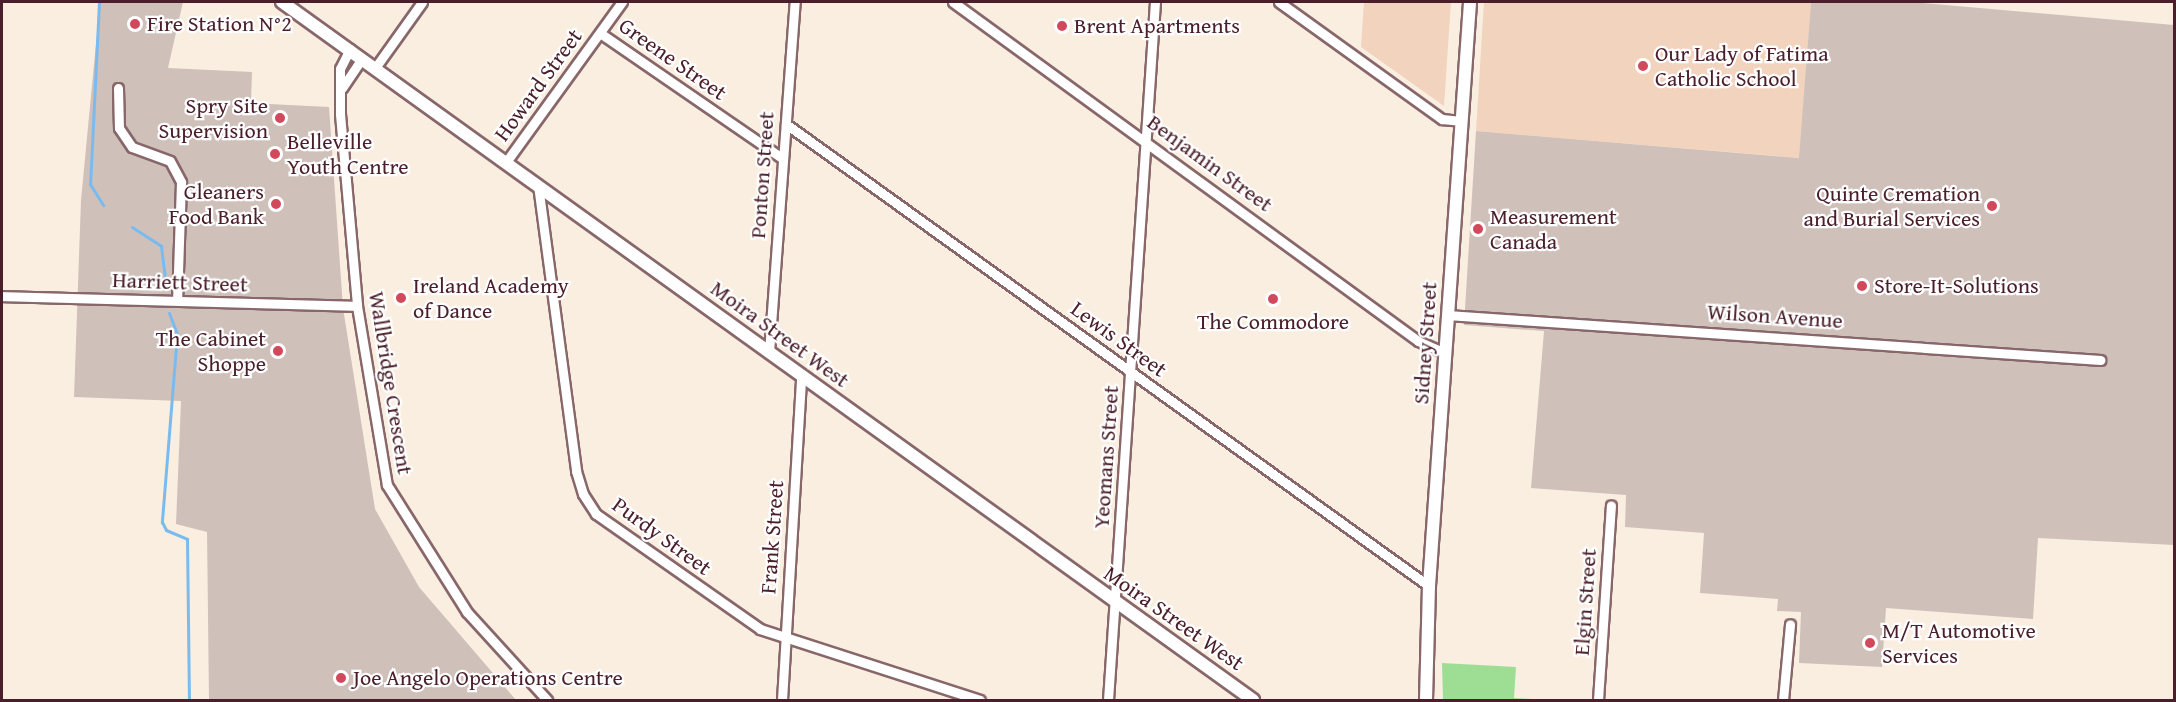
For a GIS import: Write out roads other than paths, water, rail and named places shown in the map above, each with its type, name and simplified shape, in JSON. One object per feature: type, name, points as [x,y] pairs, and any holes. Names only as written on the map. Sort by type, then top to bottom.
[{"type":"main road","name":"Moira Street West","points":[[282,2],[1253,700]]},
{"type":"main road","name":"Sidney Street","points":[[1419,700],[1423,687],[1470,2]]},
{"type":"main road","name":"Sidney Street","points":[[1423,687],[1426,700]]},
{"type":"street","points":[[375,68],[422,2]]},
{"type":"street","name":"Howard Street","points":[[506,162],[622,2]]},
{"type":"street","name":"Ponton Street","points":[[769,352],[795,2]]},
{"type":"street","name":"Benjamin Street","points":[[953,2],[1418,341],[1445,354]]},
{"type":"street","name":"Yeomans Street","points":[[1108,700],[1155,2]]},
{"type":"street","points":[[1280,2],[1442,119],[1462,121]]},
{"type":"street","name":"Greene Street","points":[[600,33],[783,159]]},
{"type":"street","name":"Wallbridge Crescent","points":[[350,49],[340,69],[357,306],[387,485],[467,612],[547,700]]},
{"type":"street","points":[[341,90],[362,58]]},
{"type":"street","points":[[118,88],[119,128],[132,147],[170,161],[181,182],[177,300]]},
{"type":"street","name":"Lewis Street","points":[[786,124],[910,209],[1131,372],[1429,586]]},
{"type":"street","name":"Purdy Street","points":[[538,185],[576,471],[583,494],[596,514],[760,629],[785,640],[980,700]]},
{"type":"street","name":"Harriett Street","points":[[2,296],[357,306]]},
{"type":"street","name":"Wilson Avenue","points":[[1447,315],[2100,360]]},
{"type":"street","name":"Frank Street","points":[[782,700],[801,376]]},
{"type":"street","name":"Elgin Street","points":[[1598,700],[1611,505]]},
{"type":"street","points":[[1783,700],[1790,624]]},
{"type":"waterway","points":[[99,2],[90,184],[103,205]]},
{"type":"waterway","points":[[132,227],[161,246],[165,281]]},
{"type":"waterway","points":[[169,313],[177,334],[162,522],[166,530],[187,539],[189,700]]},
{"type":"place","name":"Fire Station N°2","points":[[135,24]]},
{"type":"place","name":"Brent Apartments","points":[[1062,26]]},
{"type":"place","name":"Our Lady of Fatima Catholic School","points":[[1643,66]]},
{"type":"place","name":"Spry Site Supervision","points":[[280,118]]},
{"type":"place","name":"Belleville Youth Centre","points":[[275,154]]},
{"type":"place","name":"Gleaners Food Bank","points":[[276,204]]},
{"type":"place","name":"Quinte Cremation and Burial Services","points":[[1992,206]]},
{"type":"place","name":"Measurement Canada","points":[[1478,229]]},
{"type":"place","name":"Store-It-Solutions","points":[[1862,286]]},
{"type":"place","name":"Ireland Academy of Dance","points":[[401,298]]},
{"type":"place","name":"The Commodore","points":[[1273,299]]},
{"type":"place","name":"The Cabinet Shoppe","points":[[278,351]]},
{"type":"place","name":"M/T Automotive Services","points":[[1870,643]]},
{"type":"place","name":"Joe Angelo Operations Centre","points":[[341,678]]}]
